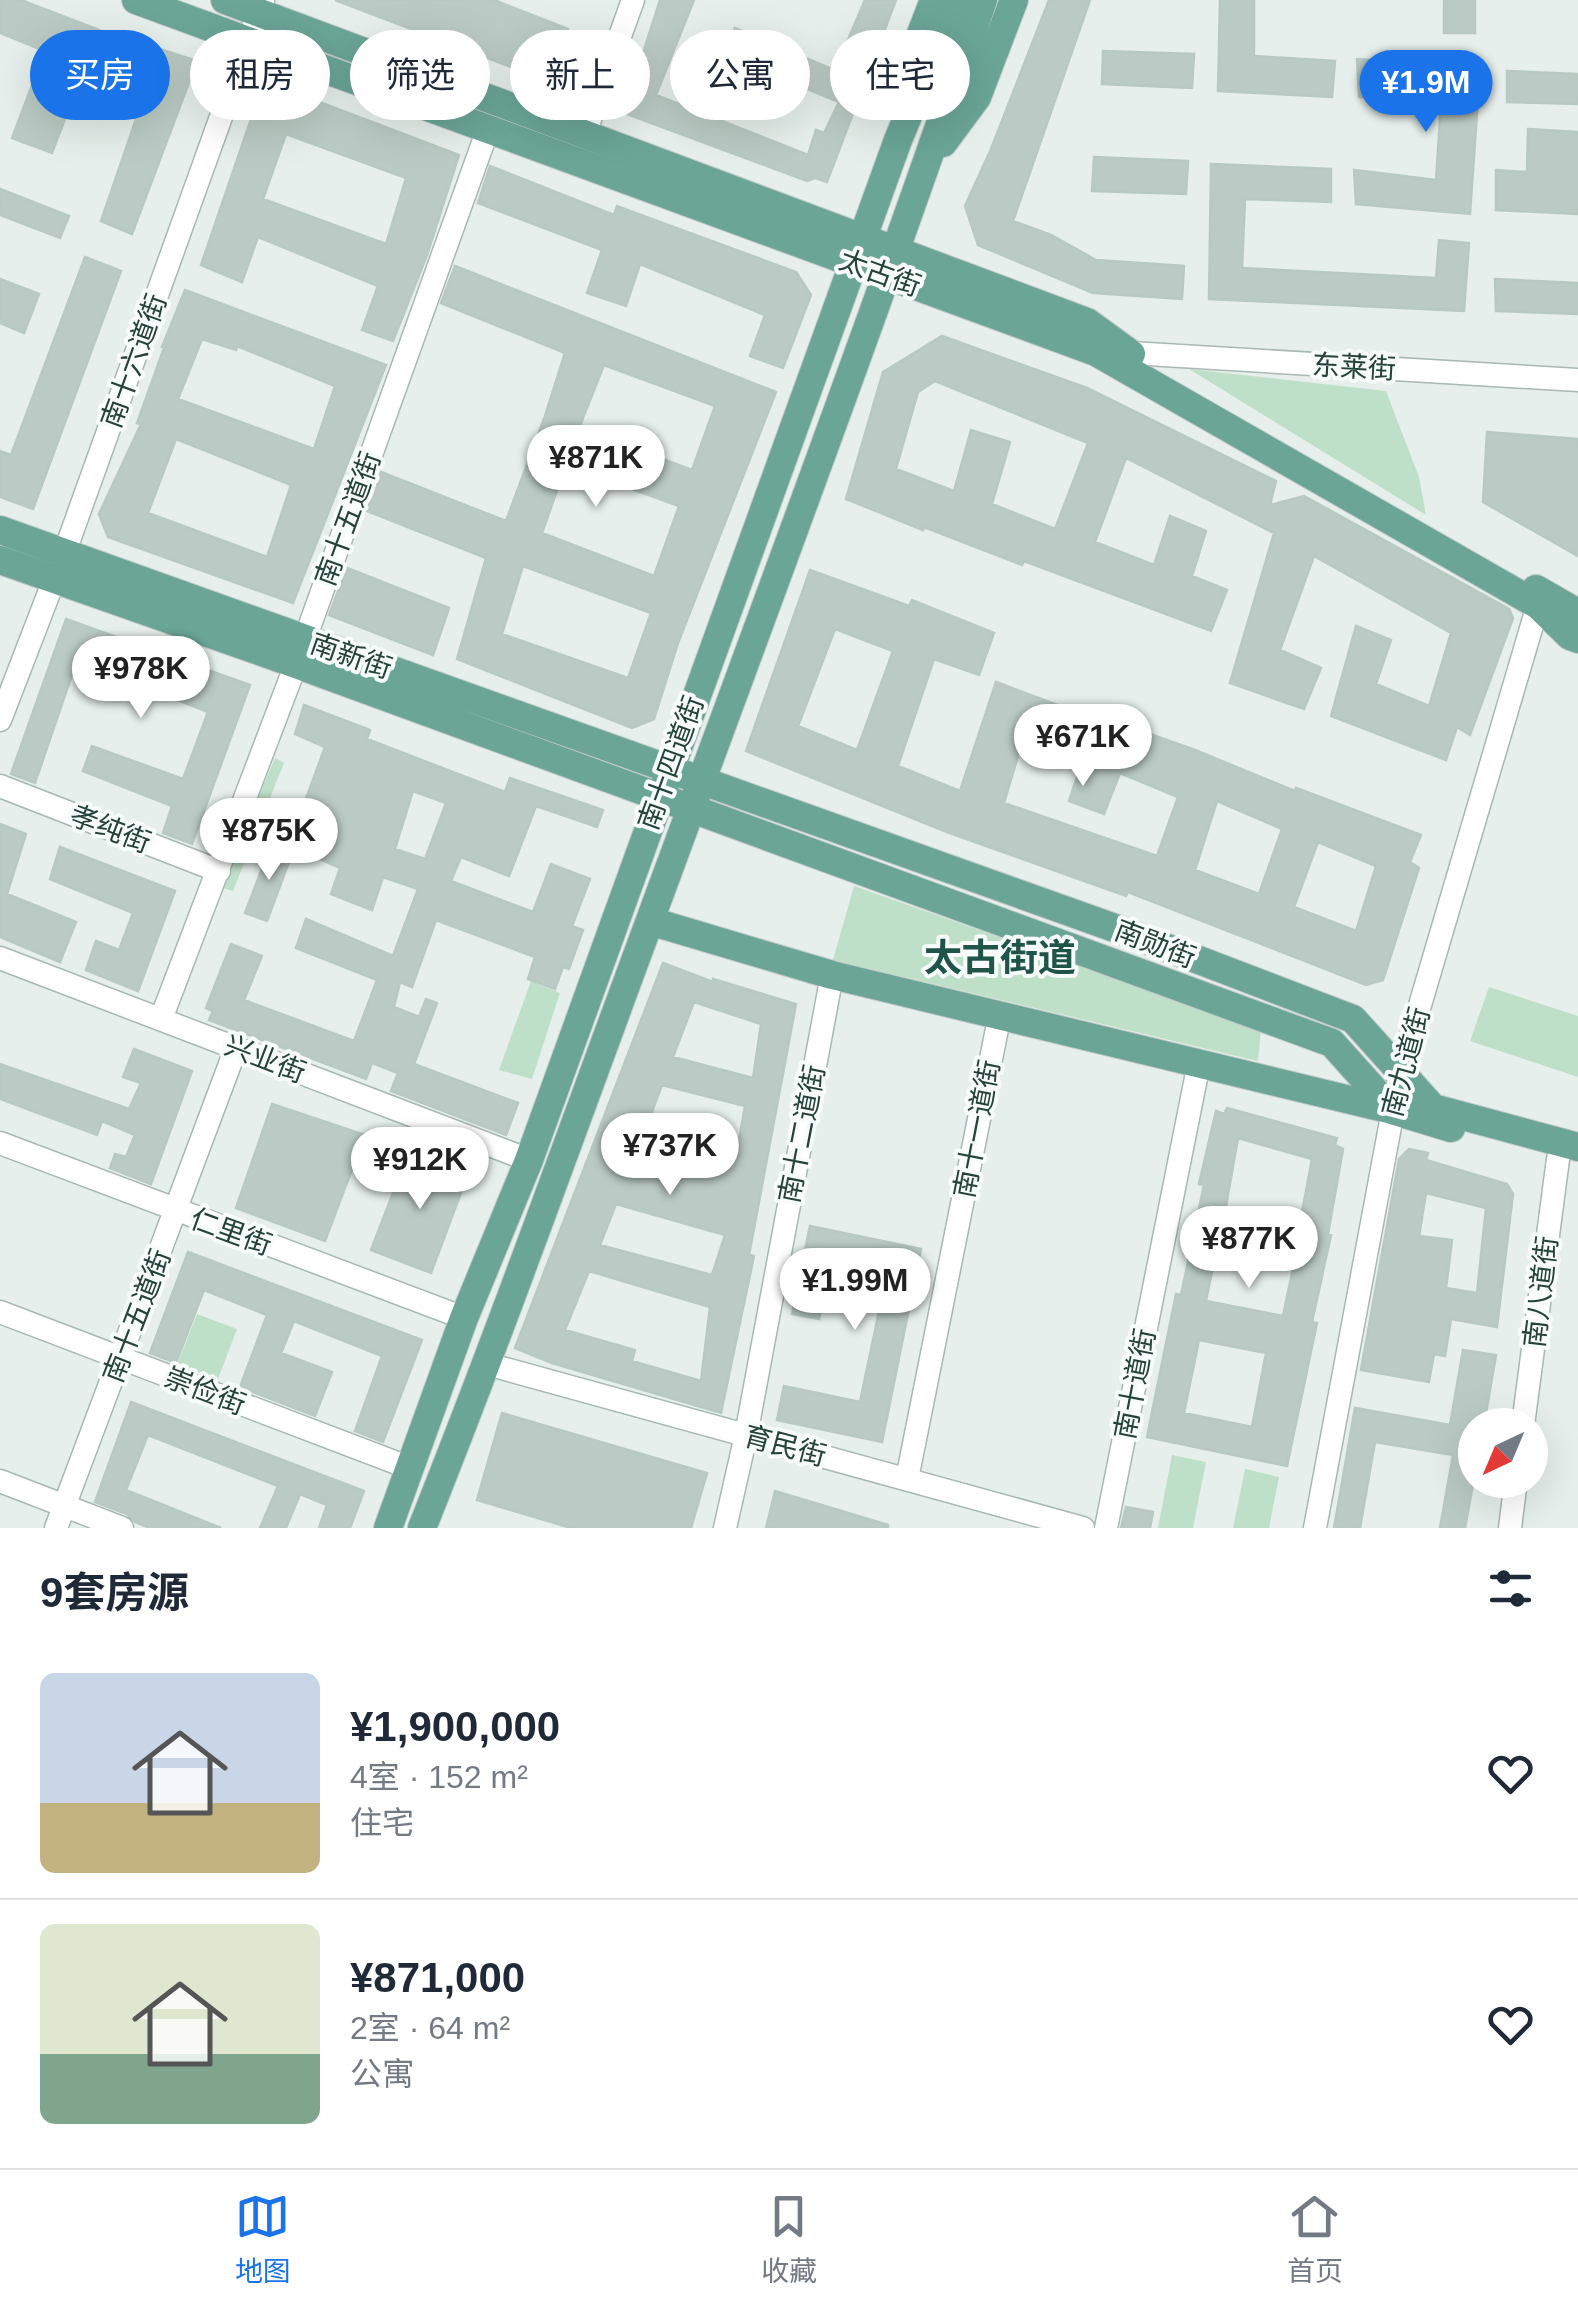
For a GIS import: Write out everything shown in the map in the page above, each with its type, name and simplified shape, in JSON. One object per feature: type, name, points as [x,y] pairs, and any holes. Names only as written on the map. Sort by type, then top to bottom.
[{"type":"main road","name":"太古街","points":[[136,0],[218,30]]},
{"type":"main road","name":"太古街","points":[[224,0],[261,6],[585,133],[1096,352],[1538,605],[1578,639]]},
{"type":"main road","points":[[898,140],[919,39],[934,0]]},
{"type":"main road","name":"南十四道街","points":[[388,1528],[464,1318],[529,1160],[898,140],[956,0]]},
{"type":"main road","points":[[422,1528],[487,1364],[692,808],[892,263],[983,0]]},
{"type":"main road","points":[[927,164],[977,96],[1014,0]]},
{"type":"main road","name":"太古街","points":[[330,71],[488,129],[858,250]]},
{"type":"main road","name":"太古街","points":[[892,263],[1086,322],[1131,353],[1578,613]]},
{"type":"main road","name":"南新街","points":[[0,530],[59,567]]},
{"type":"main road","name":"南新街","points":[[0,560],[59,567],[300,652],[702,780]]},
{"type":"main road","name":"南新街","points":[[300,652],[692,808]]},
{"type":"main road","name":"南勋街","points":[[702,780],[1105,924],[1353,1019],[1433,1108],[1571,1157]]},
{"type":"main road","name":"南勋街","points":[[692,808],[1332,1043],[1392,1110]]},
{"type":"main road","points":[[650,921],[832,975],[1199,1062],[1571,1157]]},
{"type":"street","points":[[585,133],[633,0]]},
{"type":"street","name":"南十六道街","points":[[252,30],[261,6]]},
{"type":"street","name":"南十六道街","points":[[0,720],[220,120]]},
{"type":"street","name":"南十五道街","points":[[161,1019],[300,652],[488,129]]},
{"type":"street","name":"东莱街","points":[[1131,353],[1578,380]]},
{"type":"street","name":"南九道街","points":[[1315,1528],[1400,1073],[1538,605]]},
{"type":"street","name":"孝纯街","points":[[0,786],[219,871]]},
{"type":"street","name":"兴业街","points":[[0,958],[529,1160]]},
{"type":"street","name":"南十二道街","points":[[725,1528],[832,975]]},
{"type":"street","name":"南十一道街","points":[[907,1479],[1000,1014]]},
{"type":"street","name":"南十五道街","points":[[56,1528],[236,1048]]},
{"type":"street","name":"南十道街","points":[[1106,1528],[1199,1062]]},
{"type":"street","name":"仁里街","points":[[0,1143],[464,1318]]},
{"type":"street","name":"南八道街","points":[[1526,1408],[1571,1157]]},
{"type":"street","name":"崇俭街","points":[[0,1312],[410,1468]]},
{"type":"street","name":"育民街","points":[[487,1364],[1083,1528]]},
{"type":"street","points":[[0,1480],[122,1528]]},
{"type":"street","points":[[1510,1528],[1514,1498]]},
{"type":"green space","points":[[1189,369],[1386,391],[1419,477],[1426,515]]},
{"type":"green space","points":[[275,758],[284,763],[233,891],[220,887]]},
{"type":"green space","points":[[854,886],[1261,1029],[1258,1061],[833,960]]},
{"type":"green space","points":[[531,981],[560,993],[532,1079],[499,1070]]},
{"type":"green space","points":[[1489,987],[1578,1016],[1578,1077],[1470,1041]]},
{"type":"green space","points":[[197,1314],[237,1329],[218,1379],[177,1365]]},
{"type":"green space","points":[[1172,1455],[1206,1462],[1193,1528],[1158,1528]]},
{"type":"green space","points":[[1245,1469],[1279,1477],[1269,1528],[1233,1528]]},
{"type":"building","points":[[0,0],[21,0],[99,30],[30,30],[30,45],[0,33]]},
{"type":"building","points":[[335,0],[494,0],[568,29],[510,30],[510,67],[490,59],[490,30],[414,30]]},
{"type":"building","points":[[660,0],[694,0],[682,30],[670,30],[670,60],[656,95],[670,101],[670,120],[719,120],[808,155],[816,130],[824,133],[830,120],[851,120],[827,182],[815,178],[807,181],[643,120],[650,120],[650,31]]},
{"type":"building","points":[[865,0],[896,0],[885,30],[852,30]]},
{"type":"building","points":[[1049,0],[1090,0],[1013,221],[1051,235],[1096,260],[1184,266],[1182,299],[1093,293],[978,245],[965,206]]},
{"type":"building","points":[[1220,0],[1254,0],[1254,56],[1335,61],[1332,97],[1218,91]]},
{"type":"building","points":[[1444,0],[1475,0],[1475,33],[1444,33]]},
{"type":"building","points":[[1103,51],[1194,54],[1192,88],[1102,84]]},
{"type":"building","points":[[170,52],[190,59],[190,80],[132,234],[101,221],[136,120],[170,120]]},
{"type":"building","points":[[1357,59],[1480,70],[1470,214],[1356,204],[1354,170],[1436,180],[1441,103],[1359,97]]},
{"type":"building","points":[[810,60],[830,68],[830,98],[810,90]]},
{"type":"building","points":[[1507,71],[1578,74],[1578,104],[1507,102]]},
{"type":"building","points":[[30,91],[30,120],[65,120],[52,153],[12,138]]},
{"type":"building","points":[[330,106],[350,114],[350,120],[367,120],[459,155],[427,255],[393,341],[362,330],[378,286],[258,237],[242,282],[201,265],[251,120],[330,120]],"holes":[[[286,134],[406,178],[386,244],[263,199]]]},
{"type":"building","points":[[1528,129],[1578,132],[1578,214],[1496,210],[1496,170],[1527,172]]},
{"type":"building","points":[[1094,157],[1188,161],[1186,194],[1092,191]]},
{"type":"building","points":[[1211,164],[1331,169],[1331,202],[1245,199],[1242,268],[1436,278],[1439,240],[1469,243],[1464,311],[1209,299]]},
{"type":"building","points":[[490,166],[614,215],[617,206],[796,272],[811,295],[783,368],[750,356],[765,315],[640,264],[626,306],[587,293],[602,250],[478,203]]},
{"type":"building","points":[[0,189],[69,216],[60,238],[0,215]]},
{"type":"building","points":[[85,257],[121,271],[33,509],[0,497],[0,451],[11,455]]},
{"type":"building","points":[[455,266],[776,392],[678,643],[654,719],[632,728],[457,659],[486,558],[367,511],[381,472],[506,521],[545,416],[565,353],[441,303]],"holes":[[[604,365],[715,406],[692,470],[579,428]],[[566,465],[679,506],[654,576],[542,533]],[[523,566],[651,613],[628,678],[502,634]]]},
{"type":"building","points":[[0,279],[39,294],[24,333],[0,323]]},
{"type":"building","points":[[1495,279],[1578,283],[1578,314],[1496,311]]},
{"type":"building","points":[[185,290],[386,365],[293,603],[108,537],[99,514],[141,424],[137,423]],"holes":[[[202,339],[236,350],[237,346],[335,386],[314,449],[178,399]],[[176,439],[291,485],[267,557],[148,513]]]},
{"type":"building","points":[[942,336],[1087,388],[1276,481],[1270,505],[1304,496],[1509,609],[1513,618],[1470,735],[1457,727],[1446,760],[1331,716],[1356,626],[1391,640],[1376,684],[1429,706],[1451,633],[1314,556],[1280,650],[1321,668],[1304,709],[1230,683],[1274,533],[1126,458],[1095,542],[1154,565],[1170,516],[1206,531],[1192,576],[1227,590],[1211,631],[846,499],[883,372]],"holes":[[[935,381],[1088,443],[1055,529],[992,504],[1010,442],[971,430],[954,491],[896,469],[918,392]]]},
{"type":"building","points":[[1487,432],[1578,439],[1578,556],[1483,502]]},
{"type":"building","points":[[347,568],[449,608],[433,655],[329,615]]},
{"type":"building","points":[[810,570],[909,606],[912,600],[994,633],[979,675],[934,659],[898,766],[960,791],[996,682],[1095,719],[1096,715],[1195,750],[1295,791],[1296,788],[1421,835],[1410,862],[1419,868],[1383,980],[1366,985],[1128,892],[1126,896],[947,832],[746,751]],"holes":[[[835,629],[893,651],[857,750],[798,726]],[[1024,736],[1084,755],[1069,801],[1104,814],[1120,773],[1178,797],[1157,856],[1004,803]],[[1217,801],[1282,829],[1259,894],[1195,870]],[[1318,842],[1376,866],[1356,931],[1294,907]]]},
{"type":"building","points":[[66,619],[250,685],[192,844],[163,833],[172,806],[83,771],[92,746],[183,779],[208,712],[77,660],[35,783],[11,774]]},
{"type":"building","points":[[304,705],[370,730],[367,739],[505,792],[510,778],[603,810],[597,827],[536,806],[509,876],[461,857],[451,881],[533,912],[551,864],[590,879],[572,926],[583,930],[569,969],[563,967],[555,989],[528,979],[535,957],[436,920],[412,987],[400,982],[394,1007],[419,1017],[426,999],[437,1003],[414,1064],[518,1103],[506,1135],[391,1091],[398,1073],[372,1063],[366,1079],[209,1020],[213,1011],[206,1008],[231,944],[262,956],[244,1000],[354,1041],[377,980],[296,948],[306,919],[393,956],[418,889],[383,877],[372,910],[331,894],[340,868],[289,845],[325,747],[295,734]],"holes":[[[413,791],[446,803],[425,859],[395,849]]]},
{"type":"building","points":[[0,824],[26,834],[7,894],[76,922],[60,962],[0,937]]},
{"type":"building","points":[[271,845],[292,854],[267,921],[245,913]]},
{"type":"building","points":[[60,847],[175,891],[138,991],[86,970],[96,941],[119,950],[133,913],[50,879]]},
{"type":"building","points":[[663,963],[713,982],[796,1004],[749,1255],[754,1256],[721,1413],[552,1363],[515,1348]],"holes":[[[694,1002],[761,1024],[753,1078],[673,1057]],[[662,1085],[745,1106],[739,1140],[650,1117]],[[616,1204],[725,1235],[712,1275],[600,1245]],[[589,1271],[710,1307],[701,1381],[632,1361],[635,1350],[565,1330]]]},
{"type":"building","points":[[134,1049],[192,1071],[151,1184],[110,1168],[115,1154],[126,1157],[135,1135],[102,1121],[97,1135],[0,1099],[0,1064],[129,1109],[141,1083],[123,1077]]},
{"type":"building","points":[[272,1104],[365,1135],[325,1241],[236,1208]]},
{"type":"building","points":[[1227,1108],[1337,1138],[1335,1145],[1343,1149],[1328,1234],[1331,1235],[1312,1322],[1317,1323],[1287,1466],[1147,1437],[1176,1294],[1181,1295],[1204,1185],[1199,1184],[1216,1111],[1224,1114]],"holes":[[[1238,1138],[1312,1159],[1299,1228],[1225,1212]],[[1219,1237],[1296,1254],[1283,1316],[1206,1301]],[[1199,1340],[1266,1353],[1252,1427],[1184,1413]]]},
{"type":"building","points":[[1409,1149],[1428,1153],[1426,1160],[1507,1184],[1513,1194],[1497,1327],[1451,1319],[1445,1356],[1434,1354],[1429,1382],[1361,1370],[1399,1159]],"holes":[[[1426,1193],[1486,1208],[1477,1293],[1446,1288],[1452,1240],[1419,1236]]]},
{"type":"building","points":[[409,1151],[468,1174],[431,1273],[371,1250]]},
{"type":"building","points":[[810,1226],[921,1249],[882,1442],[777,1420],[784,1386],[860,1402],[888,1268],[832,1256],[819,1319],[792,1314]]},
{"type":"building","points":[[188,1252],[422,1340],[383,1442],[355,1431],[382,1356],[294,1321],[281,1353],[332,1372],[315,1416],[240,1387],[267,1315],[204,1290],[176,1363],[150,1353]]},
{"type":"building","points":[[1463,1350],[1496,1355],[1487,1408],[1458,1408],[1458,1498],[1470,1498],[1465,1528],[1440,1528],[1453,1455],[1375,1442],[1360,1528],[1334,1528],[1355,1408],[1450,1425]]},
{"type":"building","points":[[131,1402],[364,1491],[350,1528],[319,1528],[327,1505],[300,1494],[286,1528],[260,1528],[278,1486],[148,1435],[126,1490],[221,1528],[150,1528],[95,1502]]},
{"type":"building","points":[[502,1413],[707,1473],[691,1528],[571,1528],[477,1500]]},
{"type":"building","points":[[775,1491],[888,1525],[888,1528],[766,1528]]},
{"type":"building","points":[[1126,1507],[1153,1512],[1150,1528],[1121,1528]]},
{"type":"district","name":"太古街道","points":[[1000,958]]}]
